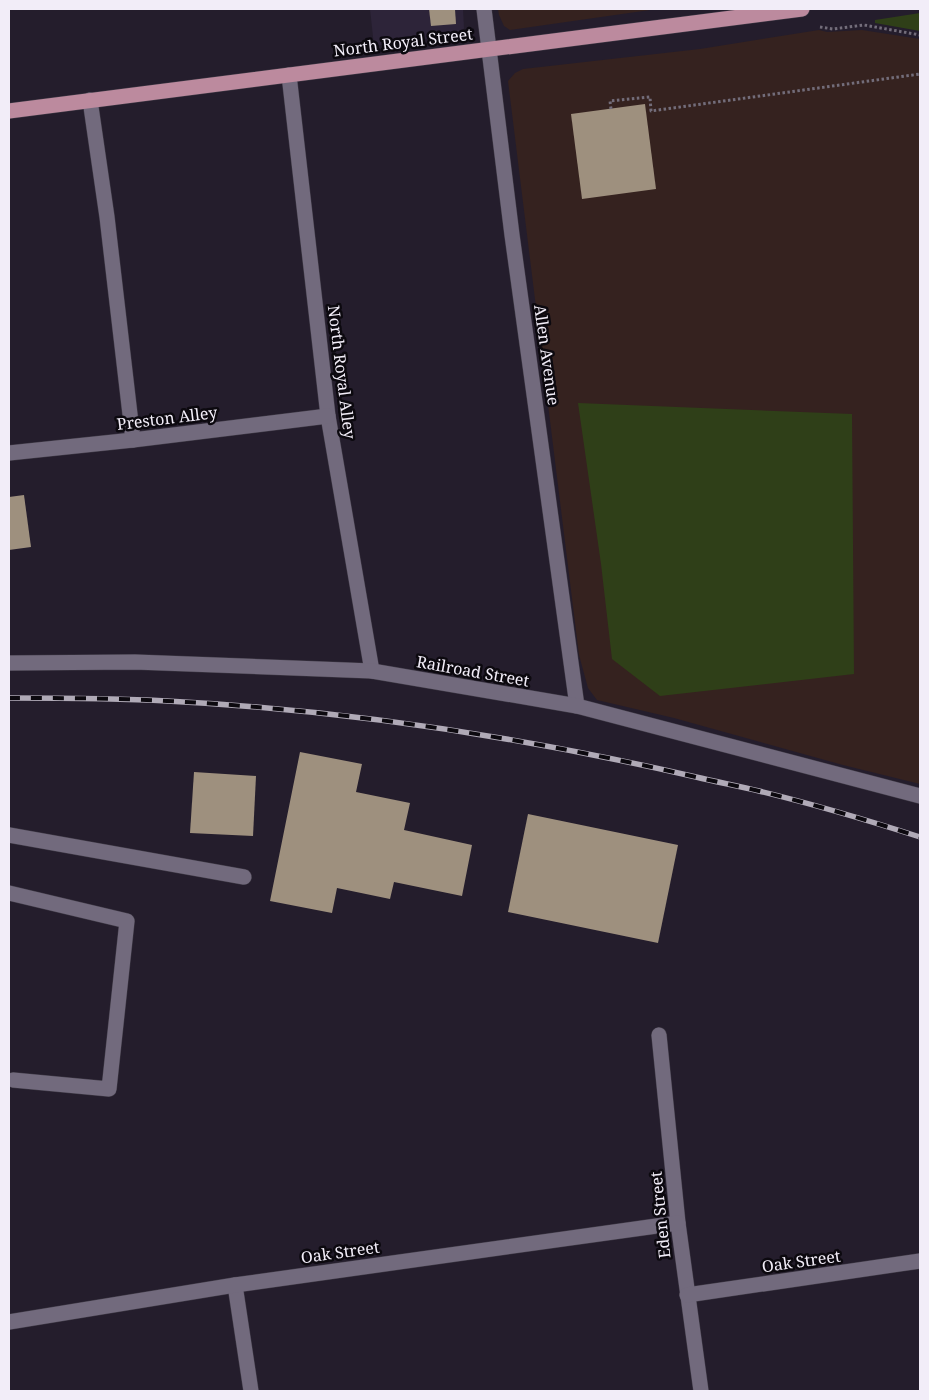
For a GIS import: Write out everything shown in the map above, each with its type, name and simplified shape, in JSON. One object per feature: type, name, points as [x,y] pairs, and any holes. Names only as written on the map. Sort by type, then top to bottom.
[{"type":"main road","name":"North Royal Street","points":[[9,111],[802,9]]},
{"type":"street","name":"Allen Avenue","points":[[484,9],[512,235],[577,706]]},
{"type":"street","name":"North Royal Alley","points":[[289,75],[328,416],[372,671]]},
{"type":"street","points":[[90,100],[133,440]]},
{"type":"street","name":"Preston Alley","points":[[9,453],[328,416]]},
{"type":"street","name":"Railroad Street","points":[[9,662],[135,662],[372,671],[577,706],[920,796]]},
{"type":"street","points":[[9,835],[244,877]]},
{"type":"street","points":[[9,893],[127,921],[109,1089],[13,1080]]},
{"type":"street","name":"Eden Street","points":[[659,1035],[678,1223],[701,1391]]},
{"type":"street","name":"Oak Street","points":[[9,1322],[235,1284],[678,1223]]},
{"type":"street","name":"Oak Street","points":[[688,1295],[920,1261]]},
{"type":"street","points":[[235,1284],[251,1391]]},
{"type":"path","points":[[820,27],[833,28],[864,25],[920,35]]},
{"type":"path","points":[[611,109],[610,101],[650,97],[651,111],[920,74]]},
{"type":"shaded area","points":[[370,9],[463,9],[464,28],[461,34],[374,46]]},
{"type":"shaded area","points":[[498,9],[657,9],[510,30],[504,26]]},
{"type":"shaded area","points":[[819,30],[827,32],[862,30],[920,39],[920,784],[843,765],[674,718],[597,700],[588,688],[579,655],[508,81],[515,73],[523,69],[700,49]]},
{"type":"green space","points":[[920,13],[920,31],[875,23],[875,20]]},
{"type":"green space","points":[[578,403],[852,414],[854,674],[660,696],[612,659],[601,564]]},
{"type":"building","points":[[429,9],[455,9],[456,24],[431,26]]},
{"type":"building","points":[[645,104],[656,189],[582,199],[571,114]]},
{"type":"building","points":[[24,495],[31,547],[9,550],[9,497]]},
{"type":"building","points":[[300,752],[362,764],[356,792],[410,803],[404,830],[472,845],[462,896],[394,882],[390,899],[337,888],[332,913],[270,901]]},
{"type":"building","points":[[194,772],[256,776],[253,836],[190,833]]},
{"type":"building","points":[[528,814],[678,845],[658,943],[508,912]]},
{"type":"railway","points":[[9,698],[127,699],[234,705],[367,718],[433,727],[565,750],[751,789],[840,812],[920,837]]}]
